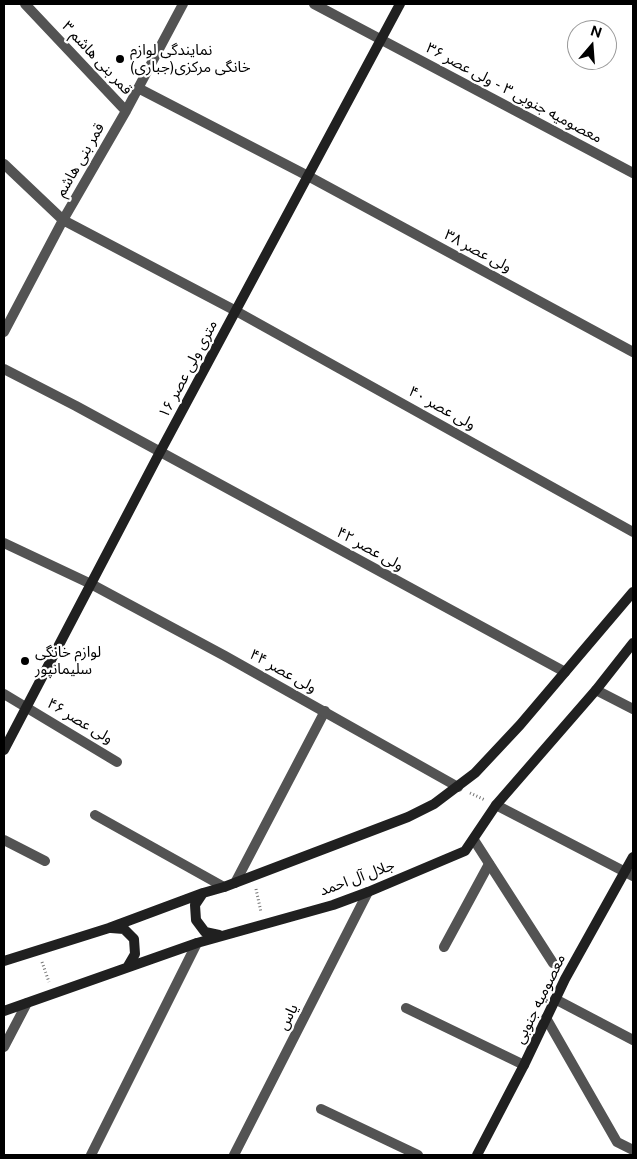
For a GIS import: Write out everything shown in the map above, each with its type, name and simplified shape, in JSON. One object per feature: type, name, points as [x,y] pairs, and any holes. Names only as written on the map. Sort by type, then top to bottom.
[{"type":"street","name":"قمر بنی هاشم ۳","points":[[25,4],[126,111]]},
{"type":"street","name":"قمر بنی هاشم","points":[[4,332],[63,220],[126,111],[183,4]]},
{"type":"street","name":"معصومیه جنوبی ۳ - ولی عصر ۳۶","points":[[314,4],[633,173]]},
{"type":"street","name":"۱۶ متری ولی عصر","points":[[4,750],[160,452],[400,4]]},
{"type":"street","name":"ولی عصر ۳۸","points":[[138,88],[308,176],[633,352]]},
{"type":"street","name":"ولی عصر ۴۰","points":[[4,164],[63,220],[236,311],[633,532]]},
{"type":"street","name":"ولی عصر ۴۲","points":[[4,369],[565,672]]},
{"type":"street","name":"ولی عصر ۴۴","points":[[4,543],[91,584],[458,787]]},
{"type":"street","points":[[4,961],[109,928],[235,883],[408,817],[434,804],[475,774],[520,725],[633,592]]},
{"type":"street","name":"جلال آل احمد","points":[[4,1011],[197,943],[333,905],[465,851],[496,805],[596,690],[633,643]]},
{"type":"street","points":[[596,690],[633,709]]},
{"type":"street","name":"ولی عصر ۴۶","points":[[4,694],[117,762]]},
{"type":"street","points":[[235,883],[325,712]]},
{"type":"street","points":[[496,805],[629,874]]},
{"type":"street","points":[[96,814],[224,887]]},
{"type":"street","points":[[4,840],[45,861]]},
{"type":"street","points":[[474,840],[554,963]]},
{"type":"street","name":"معصومیه جنوبی","points":[[477,1155],[555,999],[629,874],[633,857]]},
{"type":"street","points":[[444,947],[489,864]]},
{"type":"street","name":"یاس","points":[[234,1155],[368,892]]},
{"type":"street","points":[[204,893],[195,906],[196,920],[205,932],[220,936]]},
{"type":"street","points":[[109,928],[124,929],[134,939],[136,954],[128,966]]},
{"type":"street","points":[[91,1155],[197,943]]},
{"type":"street","points":[[555,999],[633,1040]]},
{"type":"street","points":[[4,1047],[27,1002]]},
{"type":"street","points":[[406,1008],[524,1064]]},
{"type":"street","points":[[546,1018],[617,1142],[633,1150]]},
{"type":"street","points":[[321,1109],[418,1155]]},
{"type":"path","points":[[458,787],[496,805]]},
{"type":"path","points":[[254,876],[263,924]]},
{"type":"path","points":[[38,950],[53,993]]},
{"type":"place","name":"نمایندگی لوازم خانگی مرکزی(جباری)","points":[[120,59]]},
{"type":"place","name":"لوازم خانگی سلیمانپور","points":[[25,661]]}]
